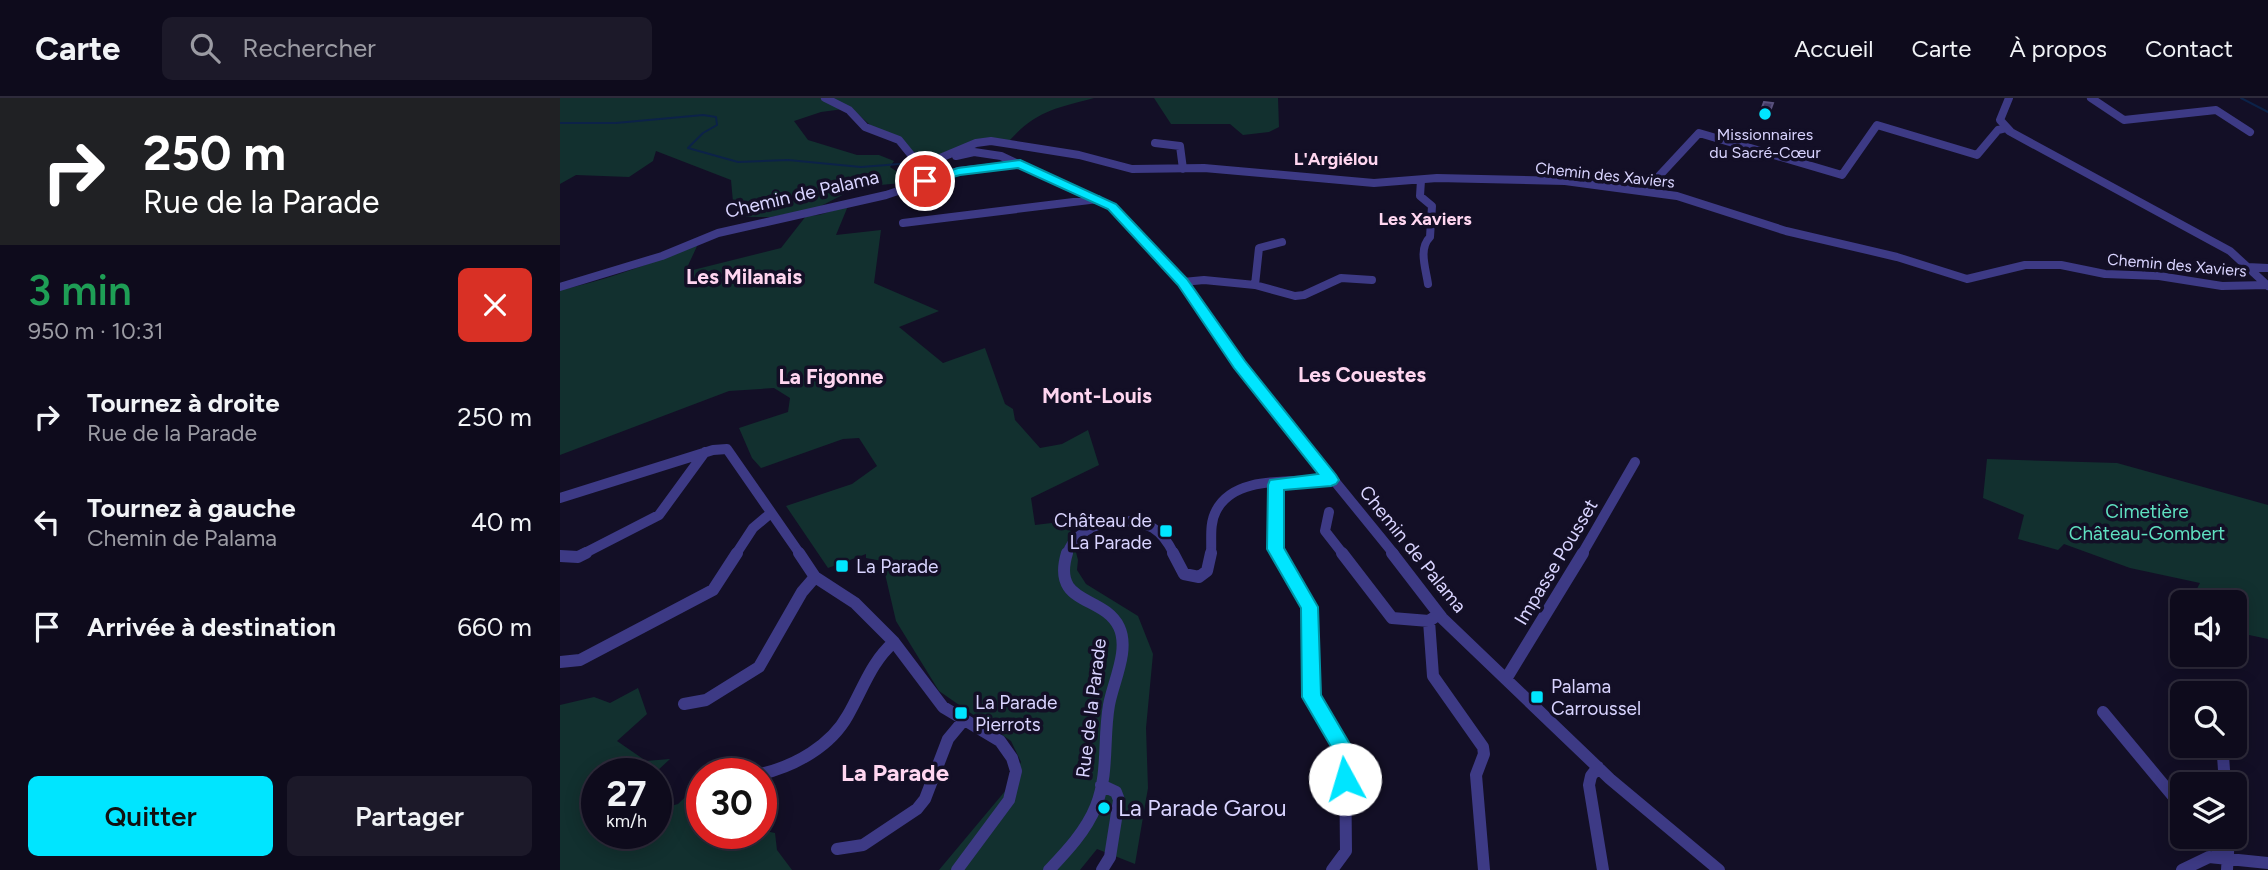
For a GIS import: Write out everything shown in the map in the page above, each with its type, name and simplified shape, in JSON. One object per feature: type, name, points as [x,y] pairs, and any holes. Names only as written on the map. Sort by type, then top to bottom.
[{"type":"street","points":[[825,98],[849,110],[865,127],[899,140],[912,156],[933,161],[983,152],[1020,164]]},
{"type":"street","points":[[2091,98],[2124,120],[2216,110],[2250,132]]},
{"type":"street","points":[[2004,100],[2000,120],[2008,129],[2233,255],[2267,285]]},
{"type":"street","points":[[1646,190],[1699,133],[1842,175],[1877,125],[1977,155],[1998,130],[2008,129]]},
{"type":"street","name":"Chemin des Xaviers","points":[[933,161],[975,142],[991,141],[1087,157],[1119,167],[1374,183],[1437,178],[1565,181],[1646,190],[1689,199],[1786,231],[1897,257],[1967,279],[2025,265],[2061,265],[2105,274],[2159,276],[2222,286],[2267,285]]},
{"type":"street","points":[[1155,143],[1181,146],[1183,169]]},
{"type":"street","name":"Chemin de Palama","points":[[560,287],[662,256],[718,233],[886,195],[958,172],[1020,164],[1098,199],[1112,207],[1183,282],[1240,365],[1403,566],[1434,617],[1506,679],[1598,767],[1719,870]]},
{"type":"street","points":[[1421,180],[1420,196],[1432,206],[1430,236],[1425,242],[1423,253],[1428,284]]},
{"type":"street","points":[[903,223],[1098,199]]},
{"type":"street","points":[[1255,285],[1259,248],[1282,243]]},
{"type":"street","points":[[2247,267],[2268,268]]},
{"type":"street","points":[[2258,276],[2268,273]]},
{"type":"street","points":[[1183,282],[1204,280],[1255,285],[1295,296],[1304,295],[1341,278],[1372,280]]},
{"type":"street","points":[[560,498],[719,448],[732,453],[815,577],[855,603],[894,642],[943,707],[1000,741],[1012,758],[1016,771],[1009,800],[957,870]]},
{"type":"street","points":[[560,556],[578,556],[659,514],[705,452]]},
{"type":"street","name":"Impasse Pousset","points":[[1506,679],[1635,462]]},
{"type":"street","name":"Rue de la Parade","points":[[1049,870],[1081,831],[1094,809],[1101,785],[1108,710],[1122,642],[1117,623],[1111,616],[1084,603],[1072,592],[1064,565],[1069,549],[1093,528],[1117,521],[1136,522],[1163,535],[1184,574],[1199,577],[1207,572],[1212,563],[1211,519],[1220,505],[1239,490],[1331,480]]},
{"type":"street","points":[[1276,485],[1276,555],[1309,607],[1311,697],[1345,755],[1346,851],[1332,870]]},
{"type":"street","points":[[1329,512],[1325,531],[1392,618],[1434,617],[1433,676],[1483,747],[1484,754],[1476,775],[1484,870]]},
{"type":"street","points":[[560,662],[580,660],[713,590],[753,528],[771,513]]},
{"type":"street","points":[[684,704],[706,700],[758,667],[802,592],[815,577]]},
{"type":"street","points":[[777,771],[835,736],[844,724],[873,662],[880,652],[894,642]]},
{"type":"street","points":[[2103,712],[2170,793]]},
{"type":"street","points":[[837,849],[863,845],[917,809],[925,799],[948,739],[963,721]]},
{"type":"street","points":[[1598,767],[1591,776],[1589,785],[1603,870]]},
{"type":"street","points":[[1101,785],[1116,792],[1119,800],[1110,858],[1102,870]]},
{"type":"street","points":[[2216,849],[2227,865]]},
{"type":"street","points":[[2182,870],[2209,857],[2227,865],[2268,863]]},
{"type":"green space","points":[[560,98],[1094,98],[1047,112],[1028,123],[1009,141],[990,142],[935,156],[902,147],[851,108],[821,112],[794,121],[808,140],[857,155],[879,155],[894,161],[890,167],[902,175],[902,183],[858,187],[817,208],[771,217],[747,217],[733,202],[731,180],[656,151],[653,161],[629,177],[576,175],[560,184]]},
{"type":"green space","points":[[1154,98],[1278,98],[1279,127],[1269,132],[1243,135],[1230,124],[1171,124]]},
{"type":"green space","points":[[848,206],[836,235],[881,230],[874,283],[939,311],[899,327],[943,363],[985,348],[1005,404],[1013,409],[1015,420],[1040,448],[1062,444],[1088,430],[1099,465],[1031,498],[1035,525],[1068,521],[1078,560],[1077,570],[1086,584],[1138,616],[1153,654],[1146,728],[1148,788],[1135,864],[1097,849],[1080,870],[939,870],[1006,790],[1021,762],[1011,741],[939,691],[896,621],[882,561],[866,558],[866,554],[828,568],[786,506],[852,484],[877,466],[859,438],[843,439],[761,468],[752,458],[739,428],[788,412],[790,398],[774,388],[729,391],[560,455],[560,290],[630,270],[698,244],[685,272],[781,248],[806,216]]},
{"type":"green space","name":"Cimetière Château-Gombert","points":[[1987,459],[2117,463],[2268,505],[2268,639],[2247,635],[2247,590],[2196,590],[2200,583],[2130,568],[2064,544],[2058,550],[2018,539],[2024,515],[1983,498]]},
{"type":"green space","points":[[638,688],[647,714],[617,741],[642,758],[581,758],[581,849],[672,849],[672,806],[686,796],[686,849],[777,849],[792,870],[560,870],[560,705],[594,697],[610,703]]},
{"type":"building","points":[[1764,102],[1773,103],[1769,114],[1760,113]]},
{"type":"waterway","points":[[2241,98],[2268,112]]},
{"type":"waterway","points":[[560,123],[616,123],[703,115],[716,117],[717,125],[703,133],[688,148],[738,162],[788,160],[861,167],[925,162]]},
{"type":"place","name":"Missionnaires du Sacré-Cœur","points":[[1765,114]]},
{"type":"place","name":"Château de La Parade","points":[[1166,531]]},
{"type":"place","name":"La Parade","points":[[842,566]]},
{"type":"place","name":"Palama Carroussel","points":[[1537,697]]},
{"type":"place","name":"La Parade Pierrots","points":[[961,713]]},
{"type":"place","name":"La Parade Garou","points":[[1104,808]]},
{"type":"district","name":"L'Argiélou","points":[[1336,159]]},
{"type":"district","name":"Les Xaviers","points":[[1425,219]]},
{"type":"district","name":"Les Milanais","points":[[744,276]]},
{"type":"district","name":"Les Couestes","points":[[1362,374]]},
{"type":"district","name":"La Figonne","points":[[831,376]]},
{"type":"district","name":"Mont-Louis","points":[[1097,395]]},
{"type":"district","name":"La Parade","points":[[895,772]]},
{"type":"route","points":[[925,181],[958,172],[1020,164],[1112,207],[1183,282],[1240,365],[1331,480],[1276,485],[1275,549],[1276,555],[1309,607],[1311,697],[1342,746],[1345,755],[1345,779]]}]
